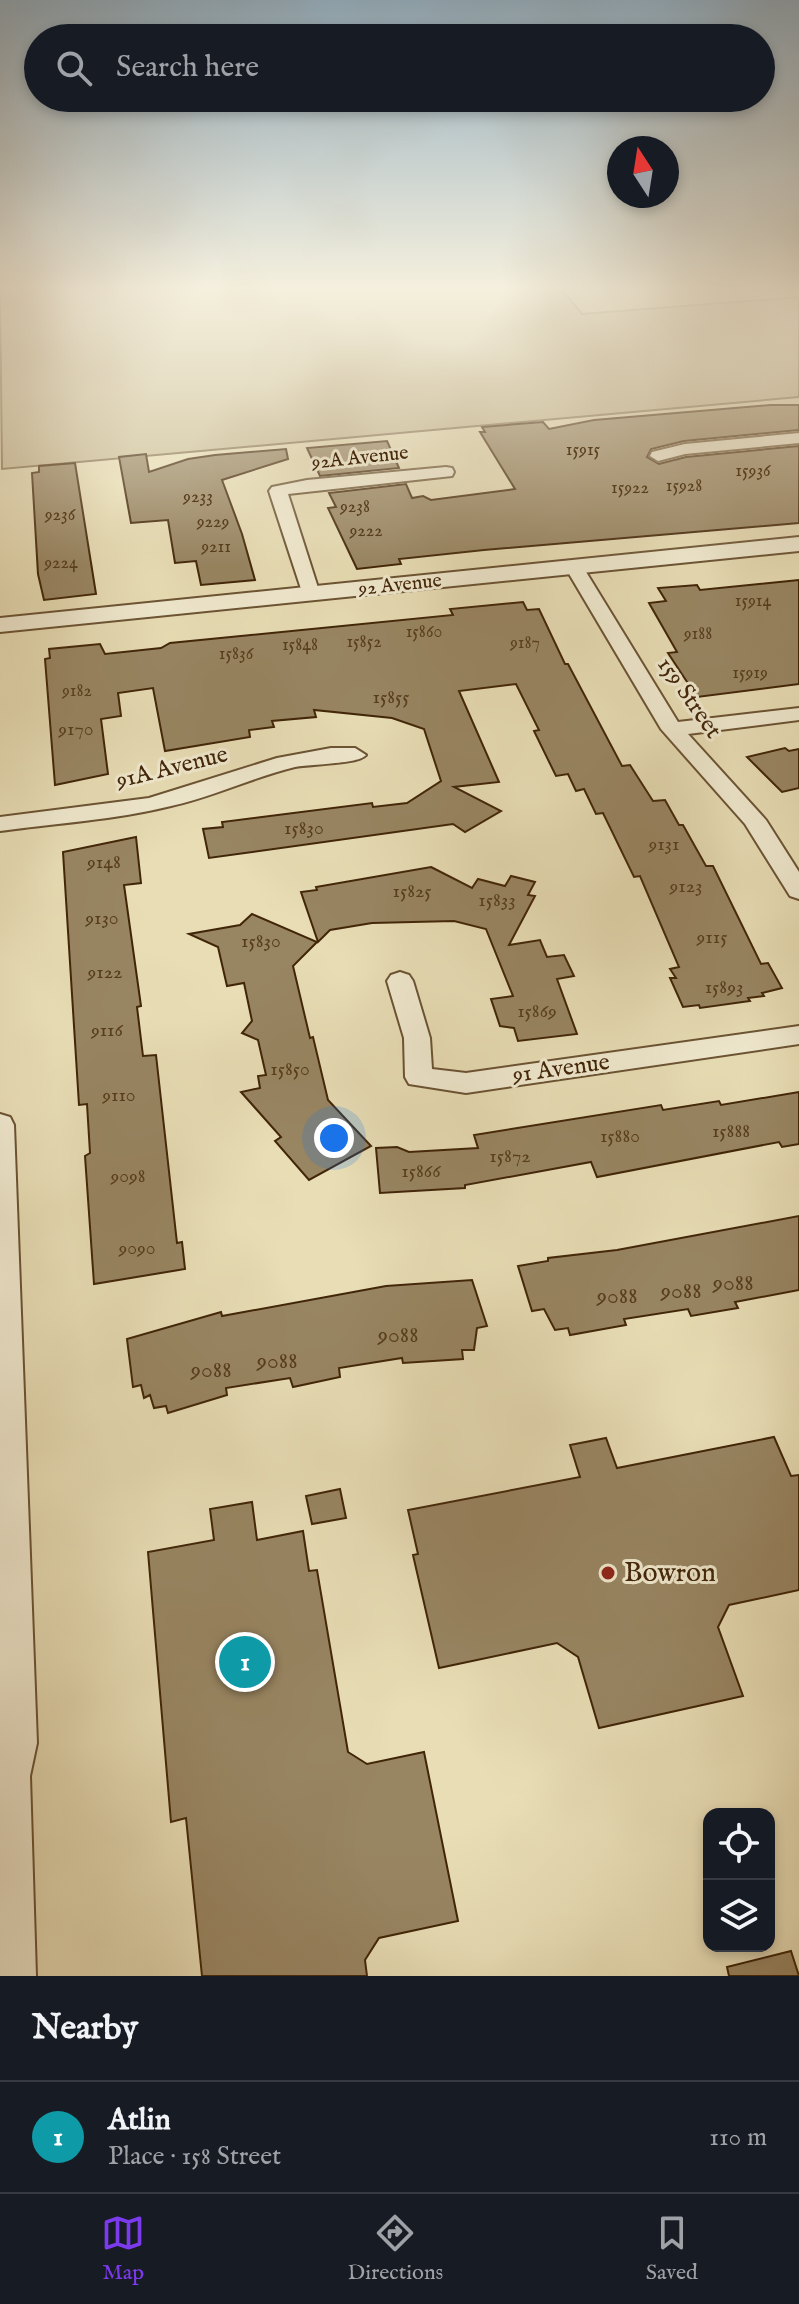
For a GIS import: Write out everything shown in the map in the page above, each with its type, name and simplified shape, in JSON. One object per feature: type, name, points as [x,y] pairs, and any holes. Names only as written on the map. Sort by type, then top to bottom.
[{"type":"street","points":[[658,456],[685,449],[799,438]]},
{"type":"street","name":"92A Avenue","points":[[311,594],[278,491],[307,485],[446,472]]},
{"type":"street","name":"92 Avenue","points":[[0,625],[799,544]]},
{"type":"street","name":"159 Street","points":[[574,567],[672,729],[754,820],[799,891]]},
{"type":"street","points":[[672,729],[799,714]]},
{"type":"street","name":"91A Avenue","points":[[0,824],[143,806],[301,760],[326,755],[355,755]]},
{"type":"street","name":"91 Avenue","points":[[400,981],[417,1038],[415,1057],[419,1077],[442,1081],[466,1083],[799,1035]]},
{"type":"street","points":[[0,1125],[17,1743],[10,1776],[14,1976]]},
{"type":"shaded area","points":[[1,380],[799,380],[799,397],[2,469]]},
{"type":"building","points":[[799,405],[799,430],[684,441],[651,449],[647,457],[659,464],[686,457],[799,446],[799,523],[484,550],[399,559],[401,564],[357,569],[328,508],[336,507],[329,493],[406,484],[412,498],[423,496],[431,500],[515,489],[480,432],[485,432],[482,427],[543,422],[549,429],[594,420]]},
{"type":"building","points":[[387,441],[399,468],[320,476],[307,448]]},
{"type":"building","points":[[286,449],[288,459],[222,480],[255,580],[201,585],[196,561],[175,563],[168,520],[131,523],[119,457],[146,454],[149,472],[188,459]]},
{"type":"building","points":[[75,463],[96,594],[44,600],[38,574],[32,473],[39,472],[39,466]]},
{"type":"building","points":[[799,580],[799,684],[697,697],[668,653],[677,652],[649,603],[666,601],[658,588],[697,585],[700,590]]},
{"type":"building","points":[[523,602],[527,610],[539,609],[565,664],[568,664],[622,766],[630,765],[653,801],[665,800],[706,866],[713,866],[761,964],[768,963],[782,988],[762,993],[764,996],[748,998],[750,1001],[700,1008],[699,1005],[683,1007],[670,978],[676,978],[670,969],[679,967],[640,876],[634,877],[603,813],[596,814],[584,789],[576,791],[568,774],[556,776],[534,731],[539,730],[516,684],[459,691],[499,782],[454,787],[501,811],[465,832],[453,824],[209,858],[203,829],[223,827],[222,822],[372,803],[373,807],[407,803],[441,781],[424,729],[392,718],[314,710],[316,717],[272,721],[274,727],[249,730],[250,737],[165,751],[153,688],[118,693],[121,716],[101,719],[108,774],[55,785],[45,659],[50,658],[49,649],[100,644],[105,654],[161,648],[170,643],[453,615],[450,609]]},
{"type":"building","points":[[785,748],[789,751],[799,749],[799,788],[782,792],[747,757]]},
{"type":"building","points":[[136,837],[141,883],[124,885],[141,1006],[137,1007],[143,1056],[156,1055],[177,1243],[182,1242],[185,1269],[94,1284],[85,1156],[90,1153],[87,1104],[79,1105],[63,852]]},
{"type":"building","points":[[431,867],[472,888],[478,879],[505,886],[511,876],[535,882],[528,895],[535,896],[509,945],[540,940],[547,957],[564,955],[574,976],[557,979],[577,1034],[518,1041],[514,1028],[500,1026],[491,999],[513,996],[486,929],[454,921],[372,923],[330,930],[318,942],[301,892]]},
{"type":"building","points":[[252,914],[317,942],[293,966],[310,1038],[313,1037],[328,1100],[371,1146],[309,1180],[275,1141],[281,1137],[241,1092],[260,1088],[258,1076],[266,1075],[258,1040],[242,1033],[252,1021],[244,983],[227,986],[218,947],[189,934],[240,925]]},
{"type":"building","points":[[799,1092],[799,1144],[782,1147],[779,1142],[597,1177],[591,1162],[465,1185],[465,1188],[380,1193],[376,1148],[397,1147],[409,1152],[478,1148],[474,1135],[661,1105],[663,1110],[719,1101],[721,1105]]},
{"type":"building","points":[[799,1216],[799,1290],[735,1302],[738,1308],[691,1316],[688,1309],[624,1319],[626,1325],[570,1335],[568,1328],[555,1330],[544,1309],[532,1311],[518,1266],[548,1261],[548,1258],[617,1250]]},
{"type":"building","points":[[472,1280],[487,1326],[477,1328],[474,1350],[462,1350],[463,1359],[403,1363],[402,1358],[339,1368],[340,1377],[293,1387],[290,1378],[226,1388],[227,1395],[168,1413],[166,1406],[154,1408],[150,1395],[144,1398],[141,1385],[133,1387],[127,1339],[221,1312],[222,1316],[386,1286]]},
{"type":"building","name":"Bowron","points":[[774,1437],[791,1476],[799,1475],[799,1590],[729,1605],[718,1627],[743,1696],[599,1728],[578,1657],[557,1643],[439,1668],[413,1555],[418,1554],[408,1510],[580,1477],[570,1445],[606,1438],[617,1468]]},
{"type":"building","points":[[340,1489],[346,1518],[312,1524],[306,1496]]},
{"type":"building","points":[[252,1502],[257,1540],[303,1531],[309,1571],[317,1570],[348,1752],[367,1764],[424,1752],[458,1921],[379,1938],[365,1960],[367,1976],[202,1976],[186,1818],[171,1822],[148,1552],[214,1540],[210,1509]]},
{"type":"building","points":[[791,1951],[799,1976],[729,1976],[727,1967]]},
{"type":"place","name":"Bowron","points":[[608,1573]]},
{"type":"place","name":"Atlin","points":[[245,1662]]}]
